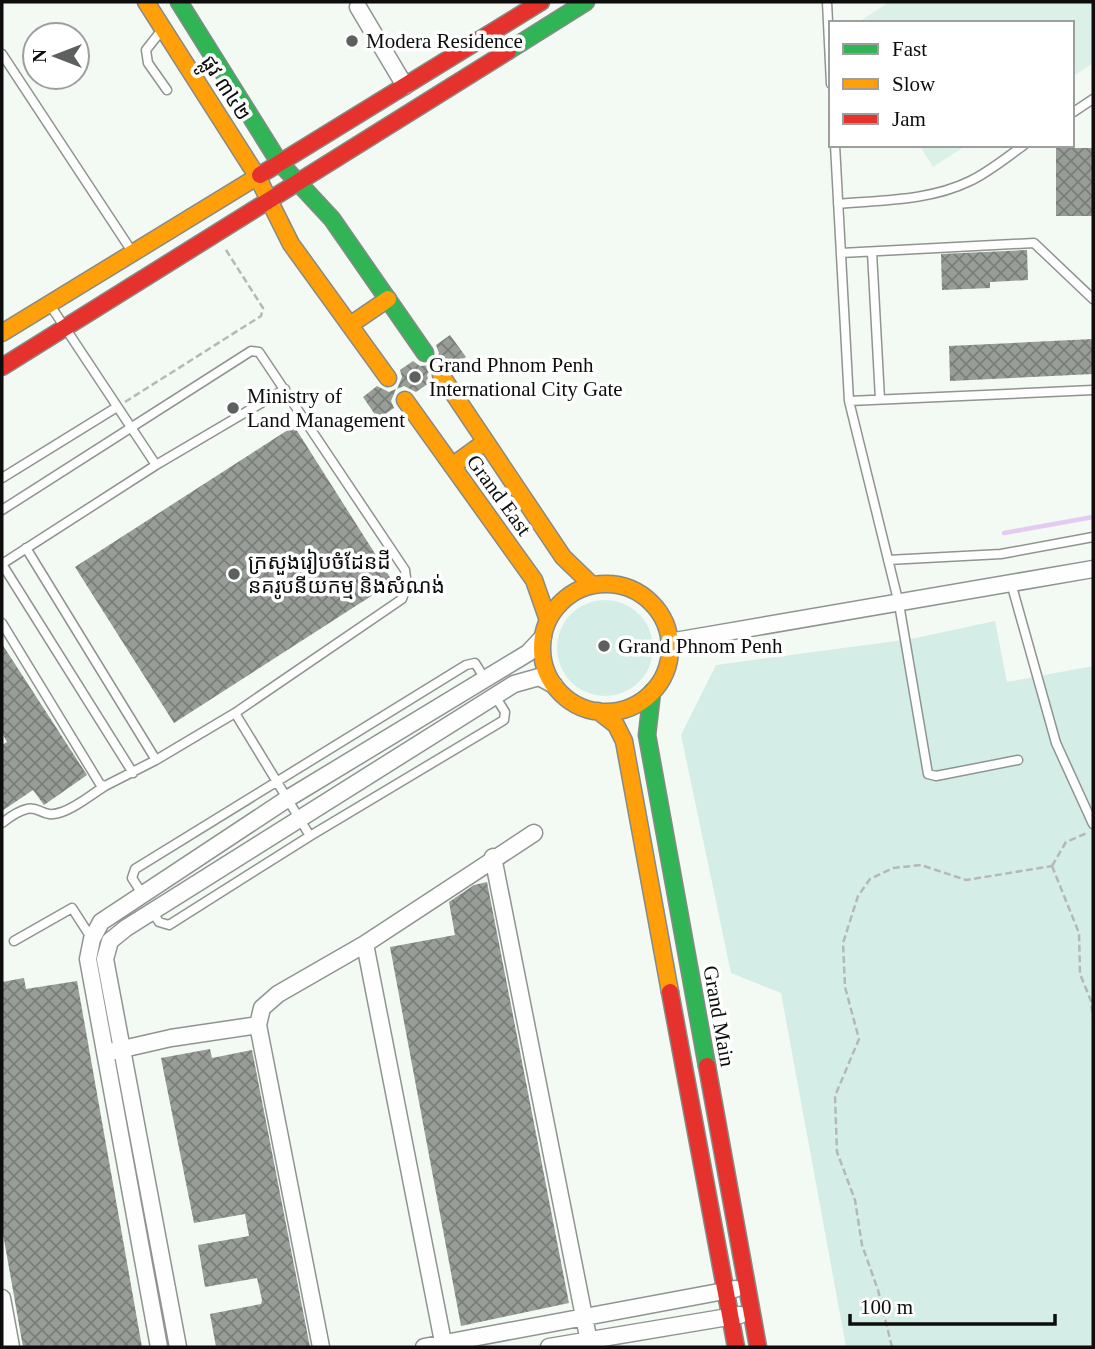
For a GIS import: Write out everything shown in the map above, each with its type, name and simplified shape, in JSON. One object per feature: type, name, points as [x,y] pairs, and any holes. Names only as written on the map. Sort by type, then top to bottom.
[{"type":"street","name":"ផ្លូវ ៣៤២","points":[[146,2],[257,176],[268,199]]},
{"type":"street","name":"ផ្លូវ ៣៤២","points":[[179,2],[279,162],[297,181]]},
{"type":"street","points":[[2,333],[539,2]]},
{"type":"street","points":[[2,367],[586,2]]},
{"type":"street","points":[[358,7],[405,86]]},
{"type":"street","points":[[297,181],[332,219],[425,353]]},
{"type":"street","points":[[268,199],[291,244],[388,378]]},
{"type":"street","points":[[350,325],[387,299]]},
{"type":"street","name":"Grand East","points":[[441,375],[563,557],[592,585]]},
{"type":"street","name":"Grand East","points":[[405,400],[534,580],[548,620]]},
{"type":"street","points":[[452,466],[485,442]]},
{"type":"street","points":[[669,642],[1093,569]]},
{"type":"street","points":[[178,1347],[105,959],[108,947],[126,928],[152,911],[299,817],[527,679],[539,677],[554,685],[577,705],[598,712],[621,710],[637,704],[652,692],[666,669],[669,642],[664,620],[642,595],[626,586],[592,585],[573,593],[559,604],[548,620],[543,637],[543,657],[554,685]]},
{"type":"street","points":[[159,1347],[88,959],[92,939],[101,922],[141,892],[287,799],[528,653],[543,637]]},
{"type":"street","name":"Grand Main","points":[[652,692],[647,735],[758,1347]]},
{"type":"street","name":"Grand Main","points":[[598,712],[617,725],[624,741],[736,1347]]},
{"type":"street","points":[[321,1347],[258,1025],[262,1008],[278,994],[365,944],[534,833]]},
{"type":"street","points":[[494,857],[589,1344]]},
{"type":"street","points":[[141,892],[152,911]]},
{"type":"street","points":[[92,939],[108,947]]},
{"type":"street","points":[[365,944],[443,1346]]},
{"type":"street","points":[[105,1053],[171,1038],[258,1025]]},
{"type":"street","points":[[424,1347],[443,1346],[747,1287]]},
{"type":"street","points":[[2,1298],[11,1347]]},
{"type":"street","points":[[549,1347],[589,1344],[752,1313]]},
{"type":"lane","points":[[827,2],[829,43]]},
{"type":"lane","points":[[163,29],[146,50],[148,63],[167,90]]},
{"type":"lane","points":[[2,54],[133,253]]},
{"type":"lane","points":[[1074,112],[1093,99]]},
{"type":"lane","points":[[835,147],[849,401],[899,604],[928,774],[936,776],[1018,760]]},
{"type":"lane","points":[[838,204],[917,198],[952,188],[971,181],[1021,147]]},
{"type":"lane","points":[[841,253],[1034,243],[1093,299]]},
{"type":"lane","points":[[872,251],[880,399]]},
{"type":"lane","points":[[49,304],[156,465]]},
{"type":"lane","points":[[2,510],[251,351],[265,357],[405,570],[407,585],[402,599],[235,713],[156,760],[62,812],[49,813],[30,806],[19,809],[2,822]]},
{"type":"lane","points":[[133,773],[2,564],[156,465],[285,389]]},
{"type":"lane","points":[[849,401],[1093,390]]},
{"type":"lane","points":[[2,478],[117,407]]},
{"type":"lane","points":[[888,560],[1001,554],[1093,537]]},
{"type":"lane","points":[[26,548],[156,760]]},
{"type":"lane","points":[[1010,583],[1056,743],[1093,824]]},
{"type":"lane","points":[[2,623],[100,784],[105,786]]},
{"type":"lane","points":[[141,892],[132,878],[135,869],[277,781],[466,665],[475,663],[485,679]]},
{"type":"lane","points":[[152,911],[159,922],[169,925],[310,836],[504,720],[505,712],[495,696]]},
{"type":"lane","points":[[235,713],[310,836]]},
{"type":"lane","points":[[14,942],[72,908],[92,939]]},
{"type":"path","points":[[117,407],[264,312],[215,233]]},
{"type":"path","points":[[1052,866],[1066,842],[1093,830]]},
{"type":"path","points":[[892,1347],[878,1290],[862,1245],[855,1200],[836,1152],[835,1096],[859,1039],[845,987],[843,943],[858,896],[870,879],[893,868],[921,866],[966,880],[1052,866]]},
{"type":"path","points":[[1052,866],[1079,933],[1080,974],[1091,1001],[1093,1018]]},
{"type":"shaded area","points":[[605,600],[623,604],[639,614],[649,630],[653,648],[649,666],[639,682],[623,692],[605,696],[587,692],[571,682],[561,666],[557,648],[561,630],[571,614],[587,604]]},
{"type":"shaded area","points":[[995,621],[1007,682],[1093,666],[1093,1347],[846,1347],[781,993],[731,973],[681,735],[716,665],[911,639]]},
{"type":"green space","points":[[889,2],[1093,2],[1093,63],[1074,76],[1074,21],[860,21]]},
{"type":"green space","points":[[920,147],[964,147],[933,167]]},
{"type":"building","points":[[1056,148],[1093,148],[1093,216],[1056,216]]},
{"type":"building","points":[[1027,250],[1028,280],[990,282],[990,288],[942,290],[941,254]]},
{"type":"building","points":[[450,335],[466,357],[452,367],[447,362],[435,363],[439,353],[436,345]]},
{"type":"building","points":[[1093,339],[1093,374],[950,381],[949,346]]},
{"type":"building","points":[[413,361],[420,366],[432,365],[427,375],[429,383],[416,392],[404,386],[397,389],[402,377],[400,370]]},
{"type":"building","points":[[377,386],[389,392],[396,389],[391,401],[394,408],[378,419],[363,397]]},
{"type":"building","name":"ក្រសួងរៀបចំដែនដី នគរូបនីយកម្ម និងសំណង់","points":[[294,426],[393,582],[174,723],[75,567]]},
{"type":"building","points":[[2,644],[87,775],[44,805],[33,790],[2,811],[2,745],[7,742],[2,733]]},
{"type":"building","points":[[487,882],[569,1303],[461,1326],[390,947],[455,935],[449,902],[474,885]]},
{"type":"building","points":[[24,978],[26,989],[77,981],[142,1347],[23,1347],[2,1228],[2,982]]},
{"type":"building","points":[[210,1049],[212,1058],[252,1050],[310,1347],[216,1347],[210,1314],[261,1304],[262,1300],[257,1278],[205,1287],[198,1245],[249,1236],[245,1214],[194,1223],[161,1058]]},
{"type":"waterway","points":[[1004,533],[1093,517]]},
{"type":"traffic: fast","points":[[179,2],[279,162],[332,219],[425,353]]},
{"type":"traffic: fast","points":[[508,51],[586,2]]},
{"type":"traffic: fast","points":[[652,692],[647,735],[707,1066]]},
{"type":"traffic: slow","points":[[146,2],[257,176],[291,244],[388,378]]},
{"type":"traffic: slow","points":[[2,333],[260,175]]},
{"type":"traffic: slow","points":[[350,325],[388,299]]},
{"type":"traffic: slow","points":[[441,375],[563,557],[592,585]]},
{"type":"traffic: slow","points":[[405,400],[534,580],[548,620]]},
{"type":"traffic: slow","points":[[452,466],[485,442]]},
{"type":"traffic: slow","points":[[606,584],[630,589],[651,603],[665,624],[670,648],[665,672],[651,693],[630,707],[606,712],[582,707],[561,693],[547,672],[542,648],[547,624],[561,603],[582,589],[606,584]]},
{"type":"traffic: slow","points":[[598,711],[616,725],[624,741],[670,992]]},
{"type":"traffic: jam","points":[[260,175],[541,2]]},
{"type":"traffic: jam","points":[[2,367],[508,51]]},
{"type":"traffic: jam","points":[[670,992],[736,1347]]},
{"type":"traffic: jam","points":[[707,1066],[758,1347]]},
{"type":"place","name":"Modera Residence","points":[[352,41]]},
{"type":"place","name":"Grand Phnom Penh International City Gate","points":[[415,377]]},
{"type":"place","name":"Ministry of Land Management","points":[[233,408]]},
{"type":"place","name":"ក្រសួងរៀបចំដែនដី នគរូបនីយកម្ម និងសំណង់","points":[[234,574]]},
{"type":"place","name":"Grand Phnom Penh","points":[[604,646]]}]
